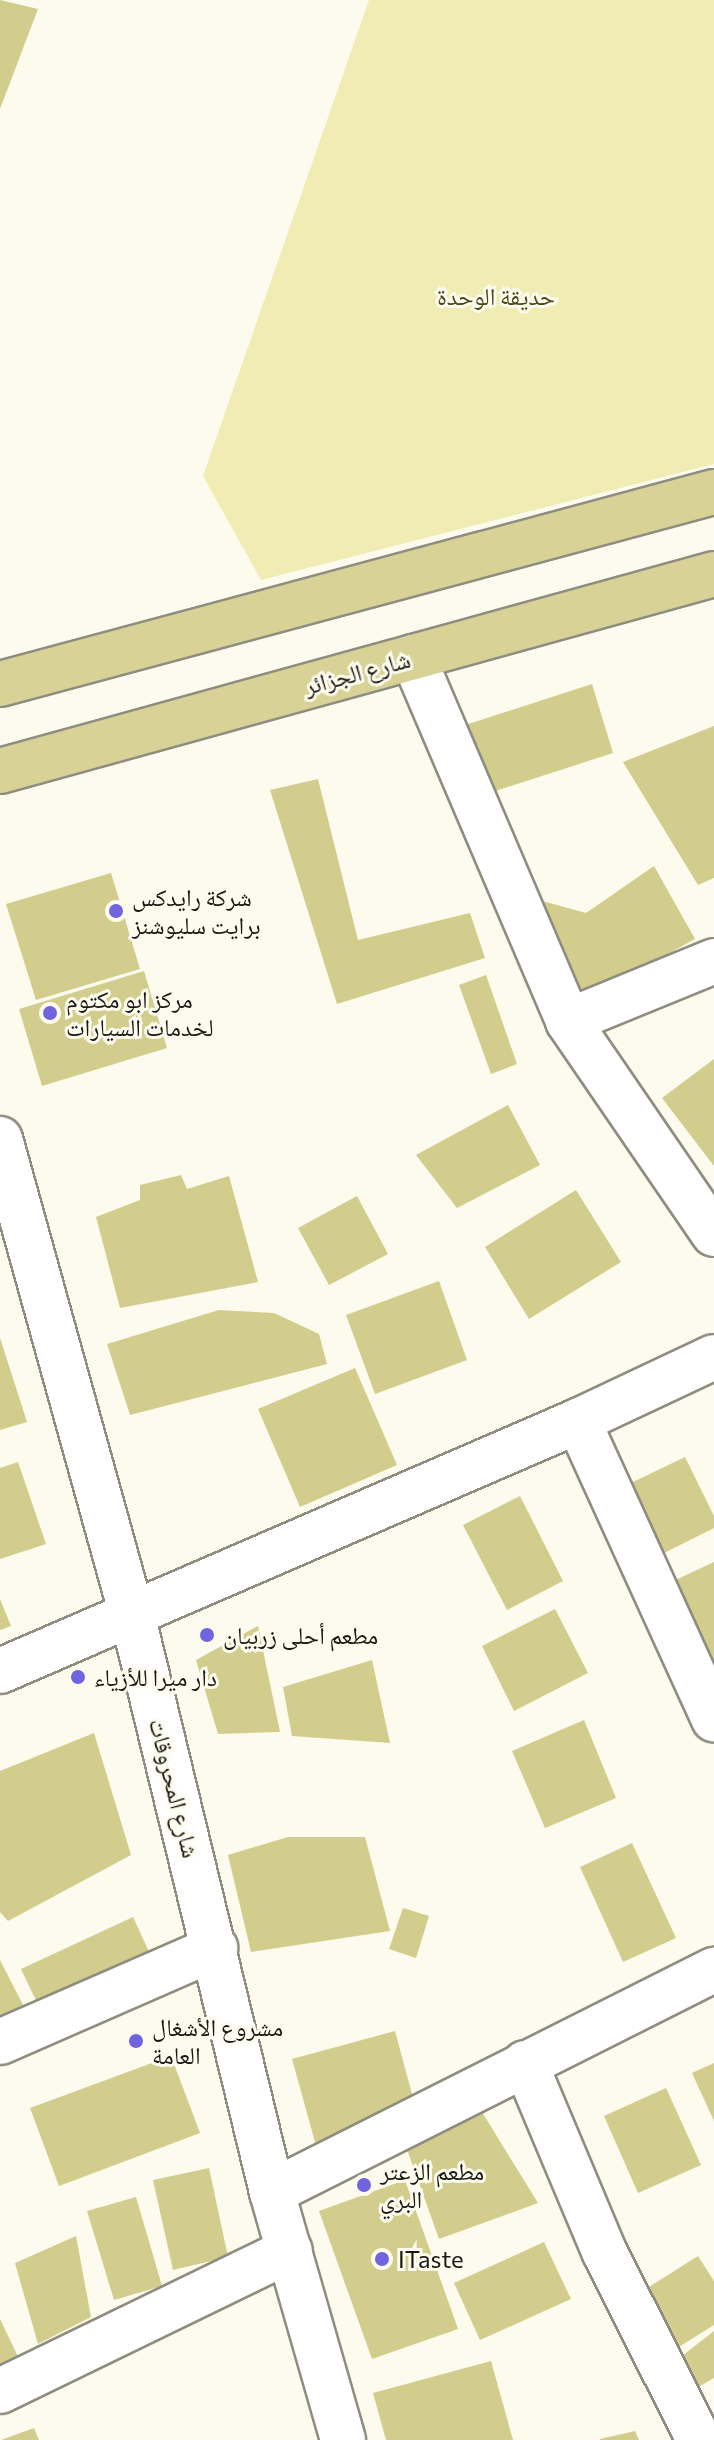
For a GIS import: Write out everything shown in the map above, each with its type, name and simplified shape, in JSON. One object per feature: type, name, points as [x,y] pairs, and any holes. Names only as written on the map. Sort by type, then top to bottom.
[{"type":"main road","points":[[0,684],[714,492]]},
{"type":"main road","name":"شارع الجزائر","points":[[0,771],[714,574]]},
{"type":"street","points":[[413,657],[568,1021],[714,1234]]},
{"type":"street","points":[[568,1021],[714,961]]},
{"type":"street","name":"شارع المحروقات","points":[[0,1139],[131,1610],[272,2192],[343,2440]]},
{"type":"street","points":[[0,1671],[131,1610],[578,1421],[714,1357]]},
{"type":"street","points":[[578,1421],[708,1690]]},
{"type":"street","points":[[0,2042],[215,1948]]},
{"type":"street","points":[[272,2192],[714,1970]]},
{"type":"street","points":[[525,2063],[605,2253],[699,2440]]},
{"type":"street","points":[[0,2391],[290,2250]]},
{"type":"green space","name":"حديقة الوحدة","points":[[369,0],[714,0],[714,464],[261,580],[203,476]]},
{"type":"building","points":[[0,0],[38,9],[0,109]]},
{"type":"building","points":[[592,684],[613,753],[480,796],[459,727]]},
{"type":"building","points":[[714,726],[714,878],[698,885],[623,762]]},
{"type":"building","points":[[318,779],[358,940],[470,913],[485,958],[337,1004],[270,790]]},
{"type":"building","points":[[654,866],[695,939],[577,1004],[535,899],[586,913]]},
{"type":"building","points":[[111,873],[140,969],[36,1000],[6,904]]},
{"type":"building","points":[[144,971],[167,1048],[42,1086],[19,1009]]},
{"type":"building","points":[[486,975],[517,1064],[491,1074],[459,985]]},
{"type":"building","points":[[714,1059],[714,1166],[662,1098]]},
{"type":"building","points":[[508,1105],[540,1165],[457,1208],[416,1155]]},
{"type":"building","points":[[181,1175],[187,1189],[229,1176],[258,1282],[120,1308],[96,1217],[140,1200],[140,1185]]},
{"type":"building","points":[[576,1190],[621,1262],[529,1319],[485,1247]]},
{"type":"building","points":[[357,1196],[388,1254],[329,1285],[298,1228]]},
{"type":"building","points":[[439,1281],[467,1360],[375,1394],[346,1315]]},
{"type":"building","points":[[219,1310],[274,1313],[319,1334],[327,1364],[130,1415],[107,1344]]},
{"type":"building","points":[[0,1338],[27,1422],[0,1430]]},
{"type":"building","points":[[355,1368],[397,1465],[300,1507],[258,1409]]},
{"type":"building","points":[[685,1457],[714,1516],[714,1528],[636,1567],[602,1497]]},
{"type":"building","points":[[18,1462],[46,1544],[0,1559],[0,1468]]},
{"type":"building","points":[[520,1496],[563,1581],[507,1610],[463,1525]]},
{"type":"building","points":[[714,1562],[714,1663],[693,1673],[654,1590]]},
{"type":"building","points":[[0,1599],[11,1626],[0,1630]]},
{"type":"building","points":[[555,1609],[588,1673],[514,1711],[482,1646]]},
{"type":"building","points":[[258,1626],[280,1732],[218,1734],[196,1660]]},
{"type":"building","points":[[372,1660],[390,1743],[292,1736],[283,1687]]},
{"type":"building","points":[[584,1720],[616,1798],[545,1828],[512,1751]]},
{"type":"building","points":[[94,1733],[131,1855],[8,1921],[0,1912],[0,1771]]},
{"type":"building","points":[[288,1837],[365,1837],[390,1931],[251,1952],[228,1855]]},
{"type":"building","points":[[632,1843],[676,1938],[623,1962],[580,1867]]},
{"type":"building","points":[[403,1908],[429,1916],[416,1958],[389,1949]]},
{"type":"building","points":[[133,1917],[163,1982],[52,2034],[21,1969]]},
{"type":"building","points":[[0,1960],[38,2034],[0,2054]]},
{"type":"building","points":[[395,2031],[419,2120],[325,2178],[292,2059]]},
{"type":"building","points":[[171,2056],[200,2133],[59,2186],[30,2108]]},
{"type":"building","points":[[714,2063],[714,2121],[692,2073]]},
{"type":"building","points":[[666,2088],[701,2165],[638,2193],[604,2116]]},
{"type":"building","points":[[477,2104],[538,2203],[439,2239],[404,2141]]},
{"type":"building","points":[[209,2168],[228,2257],[173,2270],[153,2180]]},
{"type":"building","points":[[405,2180],[458,2329],[372,2359],[319,2211]]},
{"type":"building","points":[[136,2197],[162,2286],[114,2300],[87,2211]]},
{"type":"building","points":[[76,2236],[91,2317],[38,2344],[15,2263]]},
{"type":"building","points":[[544,2242],[571,2299],[480,2340],[454,2283]]},
{"type":"building","points":[[698,2256],[714,2281],[714,2325],[669,2353],[633,2297]]},
{"type":"building","points":[[0,2319],[24,2369],[0,2381]]},
{"type":"building","points":[[714,2331],[714,2378],[695,2389],[682,2356]]},
{"type":"building","points":[[491,2361],[513,2440],[386,2440],[373,2393]]},
{"type":"building","points":[[34,2428],[39,2440],[1,2440]]},
{"type":"building","points":[[635,2431],[639,2440],[600,2440],[600,2439]]},
{"type":"place","name":"شركة رايدكس برايت سليوشنز","points":[[116,911]]},
{"type":"place","name":"مركز ابو مكتوم لخدمات السيارات","points":[[50,1013]]},
{"type":"place","name":"مطعم أحلى زربيان","points":[[207,1635]]},
{"type":"place","name":"دار ميرا للأزياء","points":[[78,1677]]},
{"type":"place","name":"مشروع الأشغال العامة","points":[[136,2041]]},
{"type":"place","name":"مطعم الزعتر البري","points":[[364,2185]]},
{"type":"place","name":"ITaste","points":[[382,2259]]}]
